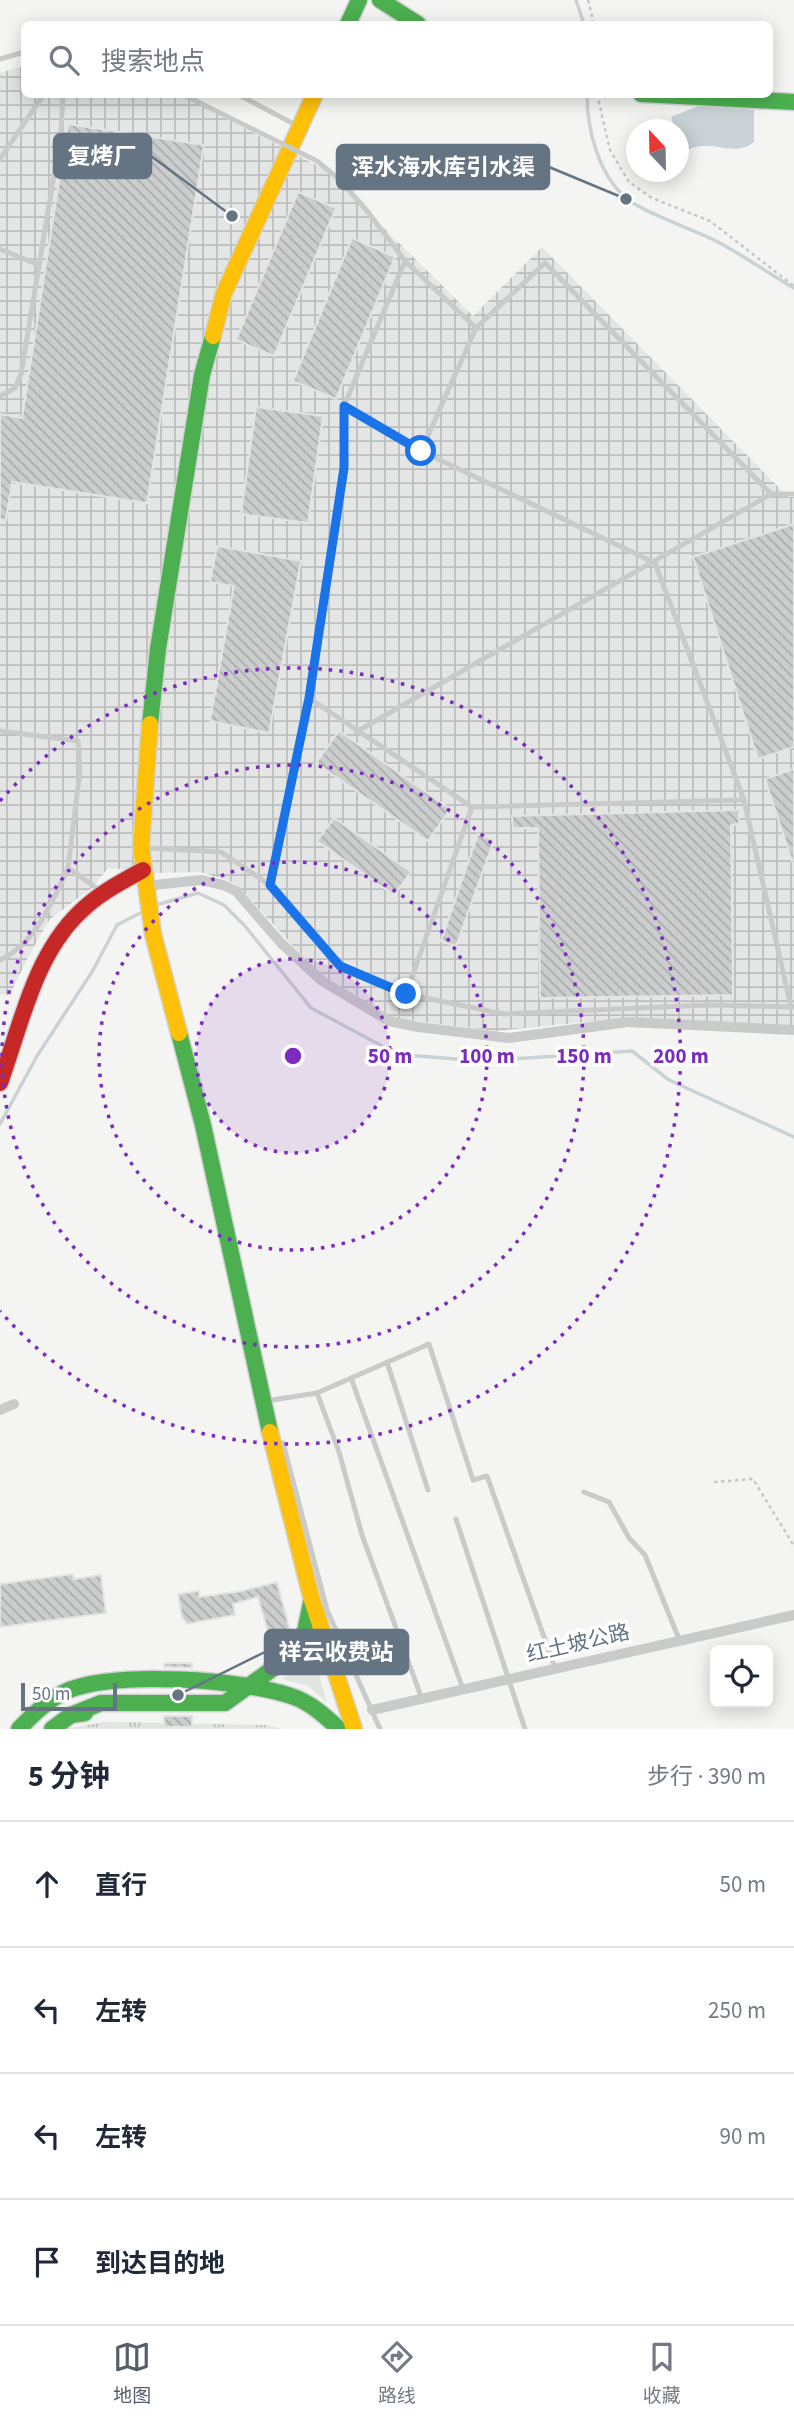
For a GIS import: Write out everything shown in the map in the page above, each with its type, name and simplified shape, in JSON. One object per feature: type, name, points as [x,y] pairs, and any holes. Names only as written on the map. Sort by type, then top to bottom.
[{"type":"main road","points":[[349,21],[359,0]]},
{"type":"main road","points":[[380,0],[413,21]]},
{"type":"main road","points":[[313,98],[224,293],[202,375],[158,649],[145,767],[141,848],[153,934],[203,1125],[312,1600],[354,1729]]},
{"type":"main road","points":[[718,98],[794,102]]},
{"type":"main road","points":[[0,1083],[47,951],[64,926],[104,893],[143,870]]},
{"type":"main road","points":[[19,1729],[39,1709],[69,1690],[110,1673],[177,1693],[225,1703],[278,1667],[298,1648],[306,1630],[312,1600]]},
{"type":"main road","points":[[52,1729],[71,1715],[101,1703],[177,1693],[225,1672],[247,1686],[300,1700],[339,1729]]},
{"type":"main road","points":[[69,1690],[177,1693]]},
{"type":"street","points":[[146,893],[201,880],[223,884],[236,891],[281,943],[322,981],[389,1021],[509,1038],[628,1022],[794,1030]]},
{"type":"street","points":[[0,1410],[14,1404]]},
{"type":"street","name":"红土坡公路","points":[[372,1710],[794,1615]]},
{"type":"lane","points":[[0,59],[21,53]]},
{"type":"lane","points":[[0,159],[41,98]]},
{"type":"lane","points":[[0,396],[15,388],[21,374],[61,132],[63,98]]},
{"type":"lane","points":[[190,98],[317,161],[340,180],[405,261],[476,328]]},
{"type":"lane","points":[[245,98],[300,127]]},
{"type":"lane","points":[[0,249],[39,265]]},
{"type":"lane","points":[[270,885],[309,698],[344,468],[344,406],[405,261]]},
{"type":"lane","points":[[421,451],[476,328],[545,263],[771,494]]},
{"type":"lane","points":[[141,848],[221,852],[270,885],[340,966],[406,994],[504,1014],[707,1005],[793,1007],[744,800],[655,563],[421,451],[344,406]]},
{"type":"lane","points":[[356,732],[655,563],[771,494],[794,494]]},
{"type":"lane","points":[[309,698],[356,732],[472,807],[744,800]]},
{"type":"lane","points":[[0,730],[78,741],[80,770],[68,868],[31,934],[18,948],[0,960]]},
{"type":"lane","points":[[406,994],[472,807]]},
{"type":"lane","points":[[68,868],[104,893]]},
{"type":"lane","points":[[275,1413],[266,1398],[317,1393],[429,1344],[474,1480],[486,1476],[555,1668]]},
{"type":"lane","points":[[387,1362],[428,1490]]},
{"type":"lane","points":[[351,1378],[463,1689]]},
{"type":"lane","points":[[317,1393],[339,1452],[362,1535],[422,1699]]},
{"type":"lane","points":[[282,1439],[327,1610],[380,1729]]},
{"type":"lane","points":[[584,1492],[609,1502],[629,1538],[645,1555],[679,1639]]},
{"type":"lane","points":[[456,1519],[511,1678],[525,1729]]},
{"type":"path","points":[[588,0],[593,21]]},
{"type":"path","points":[[598,98],[610,150],[629,182],[652,198],[710,221],[794,286]]},
{"type":"path","points":[[714,1482],[753,1479],[794,1546]]},
{"type":"shaded area","points":[[21,67],[21,98],[186,98],[324,169],[473,316],[542,247],[788,497],[794,497],[794,1026],[625,1018],[496,1031],[392,1018],[317,972],[239,887],[230,881],[200,872],[155,873],[108,868],[93,887],[50,919],[10,995],[0,994],[0,73]]},
{"type":"shaded area","points":[[703,104],[754,110],[754,142],[738,149],[705,146],[689,149],[689,119],[671,117]]},
{"type":"green space","points":[[312,1648],[327,1703],[308,1686],[282,1679],[297,1669]]},
{"type":"green space","points":[[105,1722],[268,1725],[282,1729],[63,1729]]},
{"type":"building","points":[[68,124],[204,145],[147,503],[12,482],[6,520],[0,519],[0,414],[22,418]]},
{"type":"building","points":[[298,192],[336,208],[274,356],[236,340]]},
{"type":"building","points":[[352,238],[395,257],[336,399],[293,381]]},
{"type":"building","points":[[256,407],[323,416],[308,523],[241,514]]},
{"type":"building","points":[[794,524],[794,747],[758,759],[693,557]]},
{"type":"building","points":[[217,546],[301,561],[269,733],[210,721],[234,586],[210,582]]},
{"type":"building","points":[[339,731],[450,809],[428,841],[316,763]]},
{"type":"building","points":[[794,769],[794,860],[792,861],[765,779]]},
{"type":"building","points":[[739,810],[739,824],[731,825],[733,995],[540,998],[538,828],[513,828],[512,816]]},
{"type":"building","points":[[334,818],[411,872],[394,895],[317,841]]},
{"type":"building","points":[[478,834],[494,840],[456,946],[441,941]]},
{"type":"building","points":[[73,1574],[74,1579],[101,1575],[106,1613],[0,1627],[0,1584]]},
{"type":"building","points":[[277,1582],[290,1630],[269,1636],[258,1597],[233,1604],[235,1615],[187,1624],[182,1617],[178,1594],[199,1591],[199,1597],[242,1591]]},
{"type":"building","points":[[164,1663],[192,1663],[192,1668],[164,1667]]},
{"type":"building","points":[[164,1716],[192,1716],[192,1727],[164,1727]]},
{"type":"waterway","points":[[576,0],[583,21]]},
{"type":"waterway","points":[[587,98],[589,121],[596,150],[608,176],[625,197],[654,214],[716,241],[794,288]]},
{"type":"waterway","points":[[156,905],[198,893],[224,905],[245,926],[311,1008],[384,1047],[407,1055],[480,1061],[632,1051],[669,1080],[794,1137]]},
{"type":"waterway","points":[[0,1124],[37,1056],[92,972],[117,925],[142,912]]},
{"type":"traffic: fast","points":[[349,21],[359,0]]},
{"type":"traffic: fast","points":[[380,0],[413,21]]},
{"type":"traffic: fast","points":[[718,98],[794,102]]},
{"type":"traffic: fast","points":[[150,724],[158,649],[202,375],[213,336]]},
{"type":"traffic: fast","points":[[179,1033],[203,1125],[270,1432]]},
{"type":"traffic: fast","points":[[71,1715],[101,1703],[225,1703],[293,1654],[304,1636],[311,1603]]},
{"type":"traffic: fast","points":[[19,1729],[42,1707],[69,1690],[91,1684],[148,1679],[212,1682],[269,1690],[305,1702],[339,1729]]},
{"type":"traffic: fast","points":[[52,1729],[71,1715],[85,1713]]},
{"type":"traffic: slow","points":[[213,336],[224,293],[313,98]]},
{"type":"traffic: slow","points":[[150,724],[141,847],[153,934],[179,1033]]},
{"type":"traffic: slow","points":[[270,1432],[312,1600],[354,1729]]},
{"type":"traffic: jam","points":[[0,1083],[31,992],[51,949],[80,912],[110,889],[143,870]]},
{"type":"place","name":"浑水海水库引水渠","points":[[626,199]]},
{"type":"place","name":"复烤厂","points":[[232,216]]},
{"type":"place","name":"祥云收费站","points":[[178,1695]]},
{"type":"route","points":[[406,994],[340,966],[270,885],[309,698],[344,468],[344,406],[421,451]]}]
